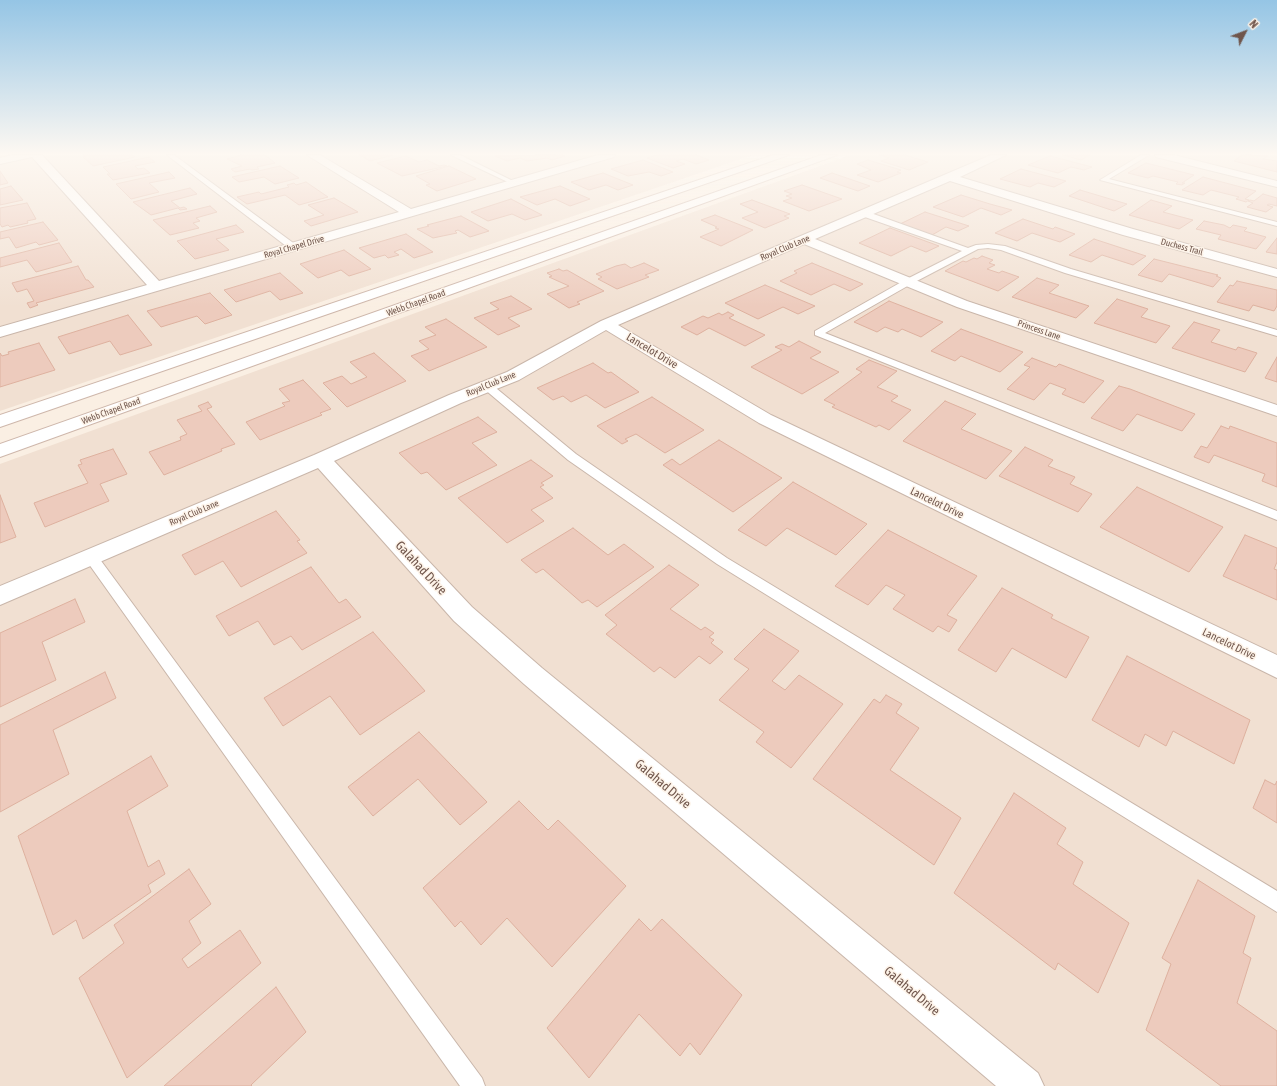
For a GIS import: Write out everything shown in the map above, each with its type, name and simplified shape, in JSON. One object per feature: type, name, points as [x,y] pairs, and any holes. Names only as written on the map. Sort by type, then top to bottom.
[{"type":"street","points":[[82,206],[156,286]]},
{"type":"street","points":[[397,206],[409,213]]},
{"type":"street","name":"Royal Chapel Drive","points":[[0,332],[435,206]]},
{"type":"street","name":"Webb Chapel Road","points":[[0,421],[635,206]]},
{"type":"street","name":"Webb Chapel Road","points":[[0,450],[689,206]]},
{"type":"street","name":"Royal Club Lane","points":[[0,596],[321,459],[455,399],[513,376],[562,347],[606,324],[884,206]]},
{"type":"street","name":"Duchess Trail","points":[[1043,206],[1128,232],[1277,273]]},
{"type":"street","name":"Princess Lane","points":[[805,240],[962,304],[1277,411]]},
{"type":"street","name":"Lancelot Drive","points":[[606,324],[766,419],[1277,667]]},
{"type":"street","name":"Galahad Drive","points":[[321,459],[475,624],[533,676],[1025,1086]]},
{"type":"lane","points":[[238,206],[293,247]]},
{"type":"lane","points":[[1205,206],[1277,224]]},
{"type":"lane","points":[[865,214],[969,251]]},
{"type":"lane","points":[[1277,332],[1068,271],[1002,248],[988,246],[976,247],[908,282],[818,333],[1277,516]]},
{"type":"lane","points":[[487,386],[572,457],[722,561],[1277,902]]},
{"type":"lane","points":[[91,557],[474,1086]]},
{"type":"shaded area","points":[[0,206],[604,206],[0,411]]},
{"type":"shaded area","points":[[711,206],[1277,206],[1277,1086],[0,1086],[0,464]]},
{"type":"building","points":[[13,206],[29,206],[36,219],[27,221],[28,223],[10,227],[8,225],[2,227],[0,224],[0,208]]},
{"type":"building","points":[[138,206],[177,206],[180,208],[184,207],[187,209],[180,210],[178,208],[151,215]]},
{"type":"building","points":[[210,206],[217,212],[196,218],[200,221],[193,223],[199,228],[170,235],[153,220]]},
{"type":"building","points":[[309,206],[347,206],[358,212],[311,226],[304,221],[324,215]]},
{"type":"building","points":[[490,206],[524,206],[542,215],[525,220],[512,214],[488,221],[471,212]]},
{"type":"building","points":[[744,206],[767,206],[790,214],[784,216],[789,218],[765,228],[742,218],[758,212]]},
{"type":"building","points":[[795,206],[824,206],[809,211]]},
{"type":"building","points":[[936,206],[996,206],[1012,210],[1001,215],[981,208],[963,217],[933,207]]},
{"type":"building","points":[[1098,206],[1124,206],[1114,211]]},
{"type":"building","points":[[1143,206],[1171,206],[1163,212],[1193,220],[1179,229],[1129,215]]},
{"type":"building","points":[[1269,206],[1273,207],[1266,212],[1247,207]]},
{"type":"building","points":[[925,212],[969,226],[958,231],[946,227],[932,235],[900,224]]},
{"type":"building","points":[[715,215],[753,230],[721,246],[700,237],[719,229],[701,220]]},
{"type":"building","points":[[461,216],[489,231],[470,237],[458,230],[455,231],[457,233],[433,238],[417,229],[429,226],[427,225]]},
{"type":"building","points":[[1023,219],[1053,229],[1055,227],[1075,234],[1060,242],[1032,233],[1017,241],[995,233]]},
{"type":"building","points":[[1204,221],[1224,225],[1230,228],[1233,225],[1247,228],[1244,231],[1266,237],[1256,249],[1218,239],[1221,235],[1196,229]]},
{"type":"building","points":[[43,222],[58,240],[39,245],[36,242],[16,248],[9,237],[0,239],[0,232]]},
{"type":"building","points":[[236,225],[244,232],[216,239],[229,250],[195,259],[177,241]]},
{"type":"building","points":[[890,228],[939,246],[926,252],[911,246],[891,256],[859,243]]},
{"type":"building","points":[[406,234],[433,252],[414,258],[401,249],[394,252],[399,255],[388,258],[385,255],[374,258],[359,248]]},
{"type":"building","points":[[1277,238],[1277,254],[1266,252]]},
{"type":"building","points":[[1094,239],[1146,256],[1133,265],[1102,255],[1091,262],[1069,255]]},
{"type":"building","points":[[59,243],[72,262],[36,272],[27,260],[0,267],[0,258]]},
{"type":"building","points":[[344,250],[371,269],[349,276],[341,270],[318,278],[300,264]]},
{"type":"building","points":[[982,256],[993,260],[989,263],[995,265],[987,269],[999,273],[1002,271],[1019,277],[998,291],[945,271],[963,261],[966,262]]},
{"type":"building","points":[[1154,259],[1218,275],[1216,276],[1221,278],[1213,287],[1169,274],[1162,282],[1138,275]]},
{"type":"building","points":[[644,263],[659,270],[645,275],[649,277],[617,289],[598,279],[602,277],[596,274],[616,266],[625,264],[631,268]]},
{"type":"building","points":[[812,263],[863,284],[850,291],[834,284],[811,295],[780,281],[797,273],[794,271]]},
{"type":"building","points":[[78,266],[86,280],[88,280],[94,287],[36,303],[38,305],[30,308],[27,303],[34,301],[27,289],[17,292],[12,283]]},
{"type":"building","points":[[559,269],[563,271],[567,270],[604,291],[577,302],[580,304],[569,308],[547,294],[569,286],[549,277],[552,276],[547,273]]},
{"type":"building","points":[[280,273],[303,293],[280,300],[270,291],[236,302],[224,290]]},
{"type":"building","points":[[1037,278],[1059,285],[1049,293],[1089,306],[1076,318],[1012,297]]},
{"type":"building","points":[[1237,281],[1277,290],[1277,306],[1274,311],[1253,305],[1249,311],[1217,302],[1230,285],[1233,286]]},
{"type":"building","points":[[765,285],[815,306],[798,314],[783,307],[758,319],[725,303]]},
{"type":"building","points":[[210,293],[232,315],[205,324],[197,316],[161,327],[147,311]]},
{"type":"building","points":[[511,296],[532,309],[508,318],[520,326],[498,335],[474,318],[499,309],[490,303]]},
{"type":"building","points":[[1117,299],[1148,309],[1141,317],[1170,326],[1156,343],[1094,323]]},
{"type":"building","points":[[889,301],[943,322],[921,337],[902,329],[898,332],[885,327],[877,332],[854,322]]},
{"type":"building","points":[[728,312],[734,315],[729,318],[765,335],[745,346],[709,328],[697,335],[681,327],[703,316],[708,318],[719,313],[722,315]]},
{"type":"building","points":[[128,315],[152,345],[120,355],[110,341],[69,354],[58,337]]},
{"type":"building","points":[[446,319],[487,347],[429,371],[411,356],[429,349],[419,341],[436,335],[425,327]]},
{"type":"building","points":[[1194,322],[1220,330],[1211,342],[1236,350],[1238,347],[1257,353],[1245,372],[1172,348]]},
{"type":"building","points":[[961,329],[1023,352],[1000,372],[961,356],[955,361],[931,351]]},
{"type":"building","points":[[799,341],[821,352],[810,358],[839,372],[802,394],[751,367],[782,350],[775,347],[782,344],[789,347]]},
{"type":"building","points":[[39,343],[55,370],[0,387],[0,353],[2,356],[9,354],[8,352]]},
{"type":"building","points":[[374,353],[406,381],[347,407],[323,383],[342,376],[351,384],[367,377],[350,362]]},
{"type":"building","points":[[1277,357],[1277,382],[1265,378]]},
{"type":"building","points":[[1032,358],[1056,367],[1059,364],[1104,381],[1084,403],[1062,394],[1066,389],[1050,383],[1034,400],[1007,389],[1030,367],[1024,365]]},
{"type":"building","points":[[869,360],[897,371],[877,387],[898,396],[891,401],[911,410],[889,430],[879,425],[876,427],[832,407],[835,405],[824,400],[862,372],[856,369]]},
{"type":"building","points":[[593,363],[608,373],[611,372],[639,392],[605,408],[586,395],[571,402],[563,396],[553,400],[537,388]]},
{"type":"building","points":[[303,380],[331,409],[320,413],[322,415],[260,440],[246,422],[285,406],[282,403],[290,401],[279,389]]},
{"type":"building","points":[[1119,386],[1195,414],[1182,431],[1137,414],[1123,431],[1091,418]]},
{"type":"building","points":[[652,397],[704,430],[665,453],[636,434],[625,439],[628,441],[622,444],[597,426]]},
{"type":"building","points":[[945,401],[976,414],[961,429],[1012,451],[986,479],[903,441]]},
{"type":"building","points":[[208,402],[212,407],[207,409],[235,444],[221,449],[222,451],[164,475],[149,452],[181,440],[180,437],[187,434],[177,420],[202,411],[198,406]]},
{"type":"building","points":[[478,417],[497,432],[472,443],[497,465],[446,490],[427,472],[421,474],[399,453]]},
{"type":"building","points":[[1221,426],[1229,429],[1230,426],[1277,443],[1277,487],[1262,481],[1265,474],[1214,455],[1209,463],[1194,457],[1201,446],[1207,448]]},
{"type":"building","points":[[719,440],[782,478],[733,512],[663,465],[672,459],[680,465]]},
{"type":"building","points":[[1025,447],[1053,460],[1048,466],[1075,477],[1070,484],[1092,494],[1078,512],[999,476]]},
{"type":"building","points":[[113,449],[127,474],[100,484],[109,501],[45,527],[34,503],[88,483],[78,465],[82,464],[80,460]]},
{"type":"building","points":[[531,460],[553,476],[541,483],[544,485],[540,487],[553,498],[531,510],[544,521],[507,543],[458,498]]},
{"type":"building","points":[[793,482],[867,524],[836,555],[787,528],[766,546],[738,530]]},
{"type":"building","points":[[1137,487],[1223,527],[1189,572],[1100,527]]},
{"type":"building","points":[[0,495],[16,537],[0,543]]},
{"type":"building","points":[[276,511],[300,540],[297,541],[307,553],[241,587],[223,561],[195,575],[182,555]]},
{"type":"building","points":[[573,528],[608,555],[624,544],[654,567],[597,607],[588,600],[582,603],[543,569],[536,573],[521,560]]},
{"type":"building","points":[[888,530],[977,576],[947,615],[957,620],[949,632],[938,626],[933,632],[893,609],[905,595],[886,585],[868,605],[835,586]]},
{"type":"building","points":[[1245,535],[1277,548],[1277,562],[1274,569],[1277,570],[1277,600],[1223,576]]},
{"type":"building","points":[[669,565],[699,585],[670,609],[701,630],[705,627],[714,633],[709,637],[714,640],[711,643],[723,652],[710,664],[699,656],[675,678],[660,667],[654,672],[606,634],[617,625],[605,615]]},
{"type":"building","points":[[311,567],[339,603],[346,599],[361,617],[302,650],[291,636],[274,645],[258,621],[229,636],[216,616]]},
{"type":"building","points":[[1002,588],[1053,615],[1051,618],[1089,637],[1066,678],[1012,648],[996,672],[958,650]]},
{"type":"building","points":[[75,599],[85,622],[42,642],[56,680],[0,707],[0,633]]},
{"type":"building","points":[[764,629],[799,651],[772,681],[785,690],[799,675],[843,704],[791,768],[756,742],[764,732],[719,700],[749,669],[734,659]]},
{"type":"building","points":[[373,632],[425,691],[360,735],[330,696],[283,726],[264,698]]},
{"type":"building","points":[[1127,656],[1250,720],[1234,764],[1173,731],[1166,746],[1145,734],[1139,747],[1092,720]]},
{"type":"building","points":[[105,672],[116,698],[53,730],[69,774],[0,812],[0,725]]},
{"type":"building","points":[[886,695],[902,704],[896,713],[919,728],[890,770],[961,818],[934,865],[813,779],[874,699],[880,703]]},
{"type":"building","points":[[419,732],[487,802],[460,825],[418,779],[373,816],[348,787]]},
{"type":"building","points":[[151,756],[168,786],[127,811],[148,867],[159,860],[165,874],[148,885],[151,892],[83,939],[76,920],[53,935],[18,836]]},
{"type":"building","points":[[1265,780],[1275,785],[1277,781],[1277,823],[1253,808]]},
{"type":"building","points":[[1014,793],[1066,828],[1057,844],[1083,862],[1073,884],[1129,923],[1098,993],[1058,963],[1055,970],[954,893]]},
{"type":"building","points":[[519,801],[548,830],[558,820],[626,886],[552,967],[507,918],[481,945],[461,921],[455,927],[423,888]]},
{"type":"building","points":[[189,869],[211,904],[189,921],[201,943],[182,959],[188,968],[240,930],[261,963],[127,1078],[79,978],[124,943],[114,925]]},
{"type":"building","points":[[1198,880],[1255,916],[1243,953],[1251,958],[1237,1003],[1277,1031],[1277,1086],[1221,1086],[1146,1030],[1171,964],[1162,958]]},
{"type":"building","points":[[639,919],[651,931],[662,919],[742,995],[700,1055],[690,1043],[680,1056],[639,1014],[589,1078],[547,1028]]},
{"type":"building","points":[[276,987],[306,1032],[251,1085],[252,1086],[164,1086]]}]
